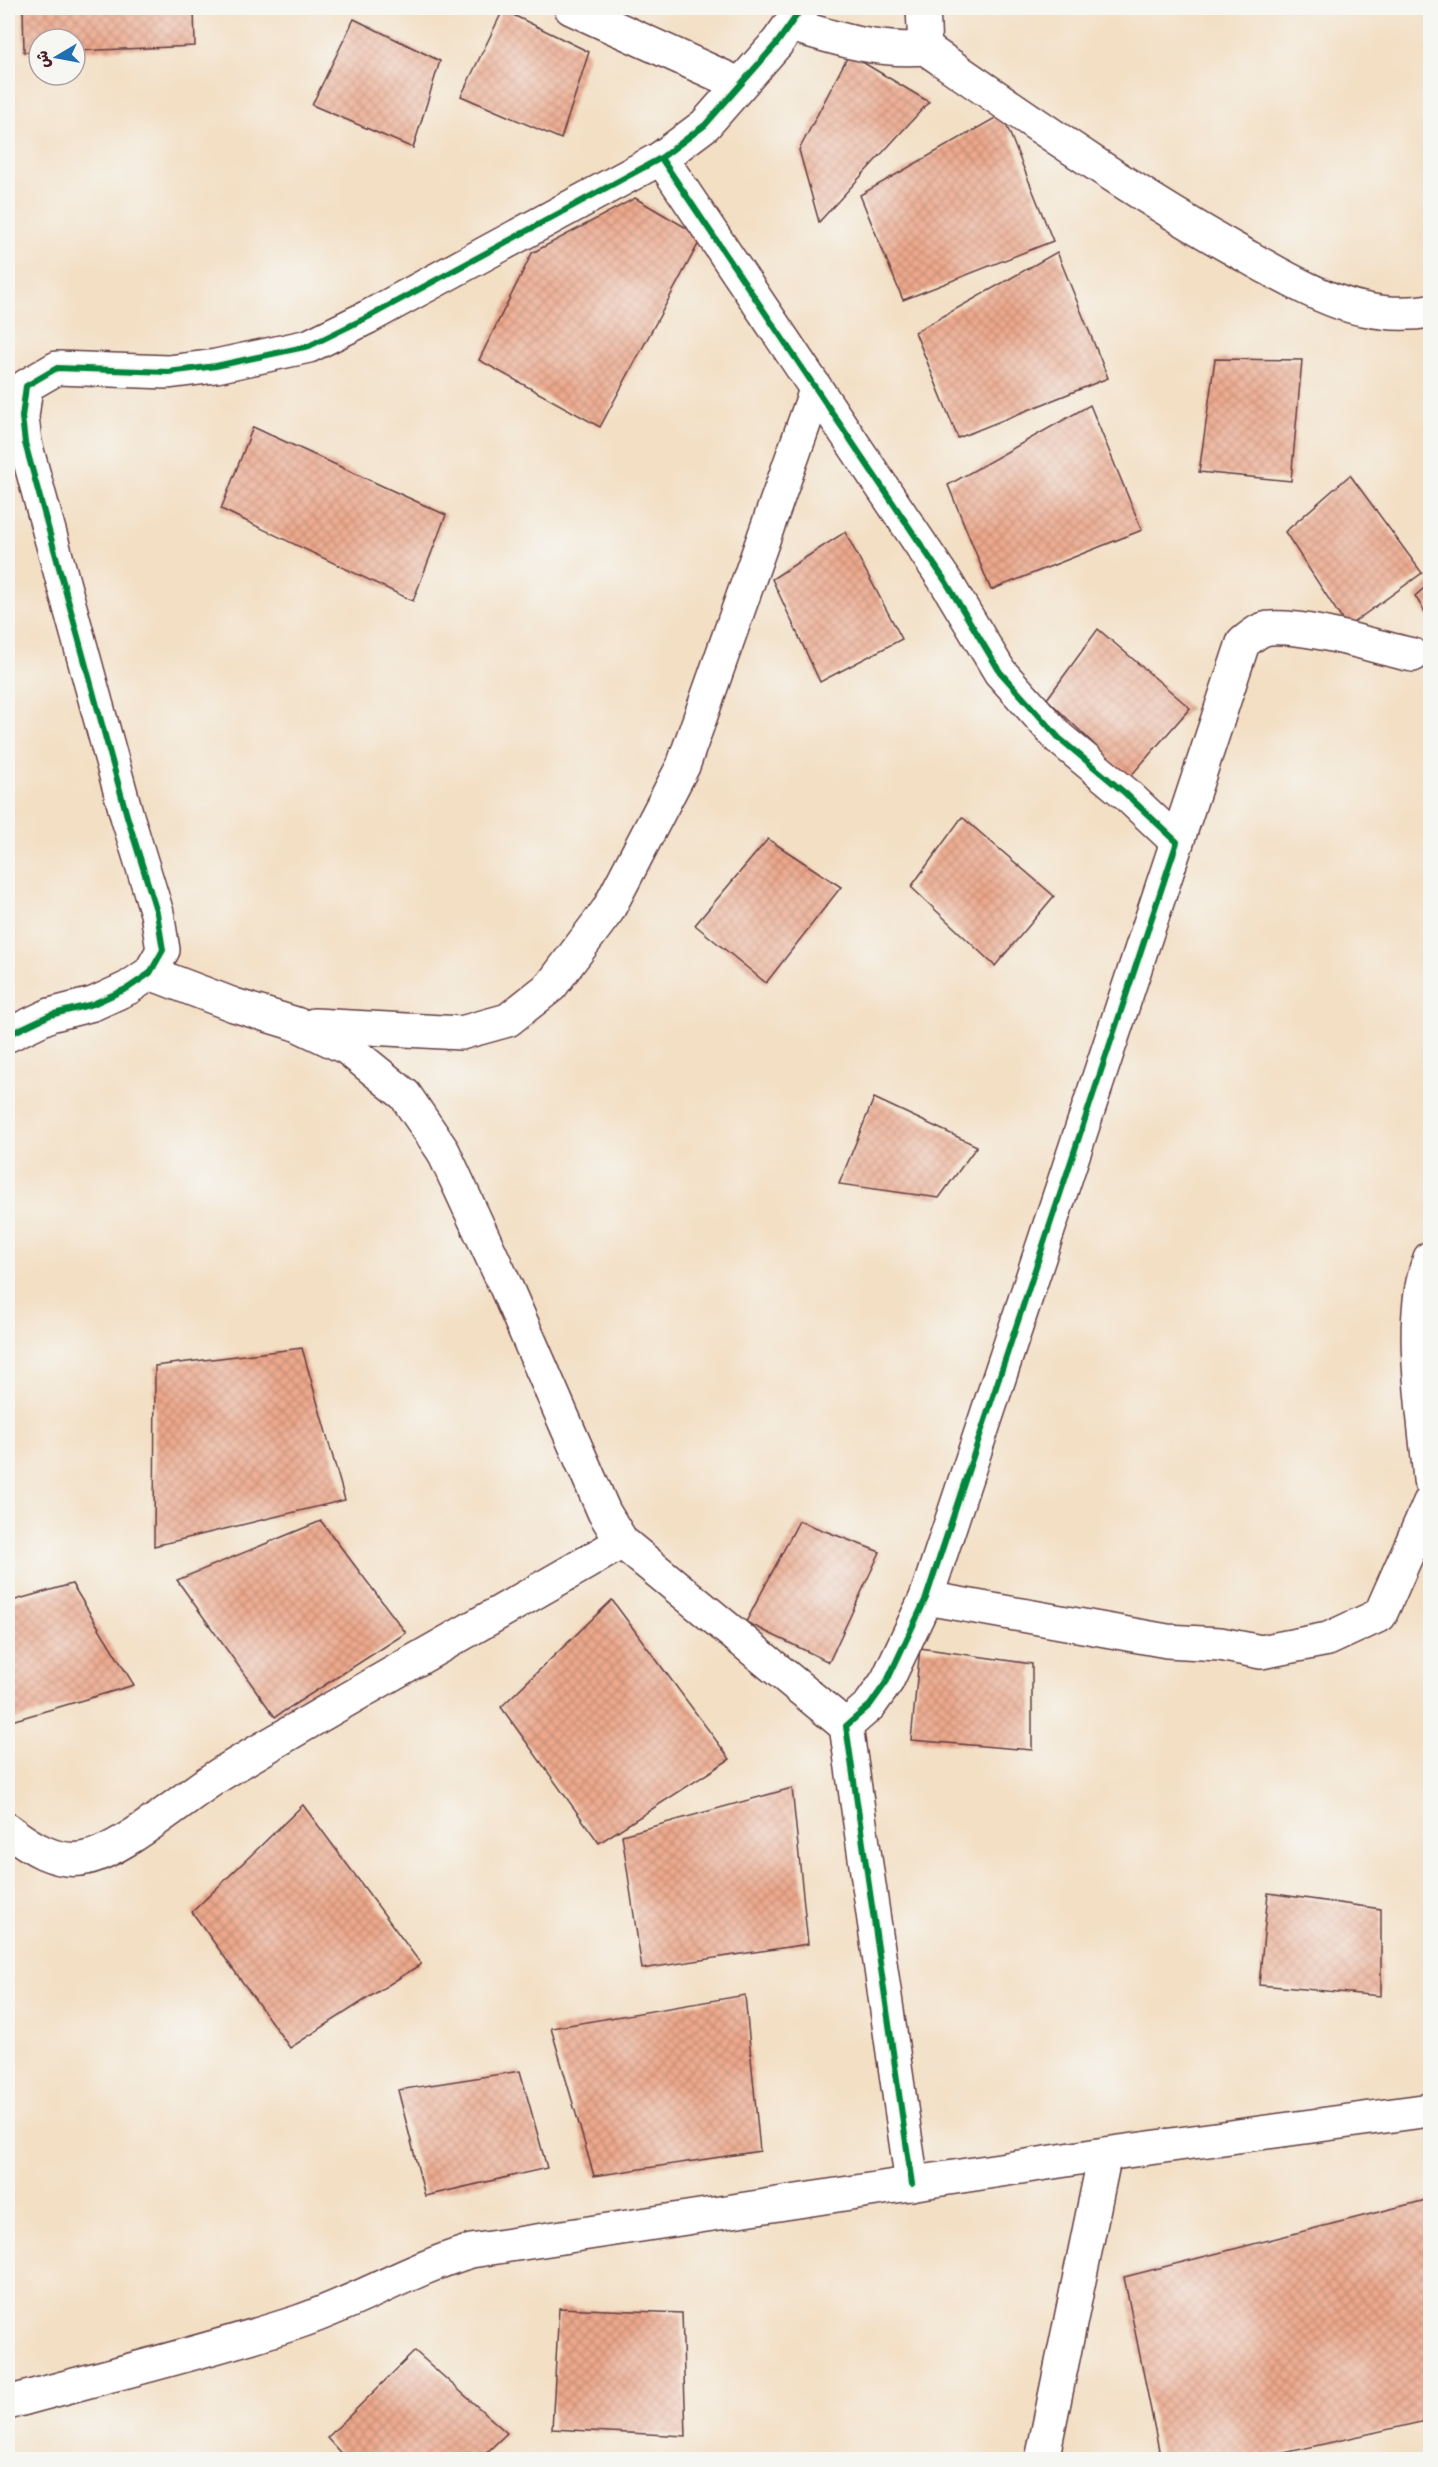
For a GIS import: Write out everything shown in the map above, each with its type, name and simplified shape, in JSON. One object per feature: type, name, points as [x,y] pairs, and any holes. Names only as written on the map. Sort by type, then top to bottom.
[{"type":"street","points":[[571,8],[739,84]]},
{"type":"street","points":[[923,8],[926,48]]},
{"type":"street","points":[[8,1035],[50,1015],[93,1004],[128,988],[150,973],[163,950],[157,913],[127,816],[25,443],[22,417],[26,386],[57,368],[168,372],[216,366],[309,345],[368,317],[661,158],[705,125],[797,16],[872,48],[926,48],[1059,140],[1210,236],[1289,280],[1361,309],[1404,315],[1431,311]]},
{"type":"street","points":[[661,158],[946,582],[1000,672],[1059,738],[1125,793],[1177,842]]},
{"type":"street","points":[[296,1024],[461,1033],[508,1020],[551,986],[608,910],[683,766],[816,390]]},
{"type":"street","points":[[846,1726],[870,1705],[886,1682],[926,1598],[1243,643],[1256,632],[1269,628],[1299,630],[1413,655]]},
{"type":"street","points":[[150,973],[234,1005],[296,1024],[355,1054],[405,1095],[442,1151],[506,1287],[604,1512],[622,1542],[846,1726],[912,2184]]},
{"type":"street","points":[[1431,1258],[1420,1288],[1417,1318],[1431,1480]]},
{"type":"street","points":[[926,1598],[1167,1641],[1220,1644],[1261,1652],[1328,1639],[1380,1615],[1431,1502]]},
{"type":"street","points":[[8,1830],[26,1844],[54,1857],[85,1858],[110,1848],[222,1773],[622,1542]]},
{"type":"street","points":[[8,2403],[298,2322],[348,2303],[430,2264],[471,2251],[1105,2154],[1431,2110]]},
{"type":"street","points":[[1042,2460],[1105,2154]]},
{"type":"building","points":[[23,8],[194,8],[195,46],[87,50],[87,27],[27,27],[27,52],[24,52]]},
{"type":"building","points":[[503,10],[589,52],[561,139],[461,96]]},
{"type":"building","points":[[354,19],[440,61],[413,148],[312,105]]},
{"type":"building","points":[[849,54],[929,102],[819,222],[799,150]]},
{"type":"building","points":[[1002,114],[1053,241],[903,300],[860,195]]},
{"type":"building","points":[[635,198],[702,237],[600,427],[479,360],[532,253]]},
{"type":"building","points":[[1057,252],[1108,378],[958,438],[915,332]]},
{"type":"building","points":[[1215,359],[1302,360],[1291,481],[1199,472]]},
{"type":"building","points":[[1090,405],[1142,530],[991,590],[948,485]]},
{"type":"building","points":[[253,427],[446,515],[413,601],[221,509]]},
{"type":"building","points":[[1350,475],[1422,573],[1347,627],[1285,532]]},
{"type":"building","points":[[845,532],[902,639],[820,682],[772,579]]},
{"type":"building","points":[[1430,583],[1430,620],[1415,596]]},
{"type":"building","points":[[1098,629],[1190,708],[1129,778],[1047,699]]},
{"type":"building","points":[[962,817],[1054,896],[995,966],[911,887]]},
{"type":"building","points":[[768,839],[841,887],[766,983],[695,925]]},
{"type":"building","points":[[874,1098],[977,1146],[939,1198],[839,1184]]},
{"type":"building","points":[[302,1348],[345,1500],[154,1546],[155,1366]]},
{"type":"building","points":[[321,1521],[406,1633],[275,1717],[177,1580]]},
{"type":"building","points":[[799,1521],[880,1552],[829,1662],[746,1622]]},
{"type":"building","points":[[72,1584],[134,1685],[8,1722],[8,1602]]},
{"type":"building","points":[[612,1600],[730,1759],[599,1843],[501,1707]]},
{"type":"building","points":[[920,1648],[1032,1664],[1032,1750],[911,1740]]},
{"type":"building","points":[[792,1788],[808,1944],[642,1969],[622,1835]]},
{"type":"building","points":[[303,1805],[421,1964],[290,2048],[192,1912]]},
{"type":"building","points":[[1268,1893],[1381,1909],[1381,1996],[1259,1985]]},
{"type":"building","points":[[745,1995],[760,2151],[594,2176],[551,2028]]},
{"type":"building","points":[[520,2071],[547,2168],[425,2196],[398,2090]]},
{"type":"building","points":[[1430,2199],[1430,2420],[1253,2460],[1161,2460],[1124,2277]]},
{"type":"building","points":[[559,2308],[682,2313],[686,2436],[552,2429]]},
{"type":"building","points":[[415,2351],[507,2433],[479,2460],[347,2460],[327,2438]]},
{"type":"cycle path","points":[[8,1035],[50,1015],[93,1004],[128,988],[150,973],[163,950],[157,913],[127,816],[25,443],[22,417],[26,386],[57,368],[168,372],[216,366],[309,346],[368,317],[661,158],[705,125],[777,43],[802,8]]},
{"type":"cycle path","points":[[661,158],[946,582],[1000,672],[1059,738],[1125,793],[1177,842],[926,1598],[887,1681],[870,1705],[846,1726],[912,2184]]}]
